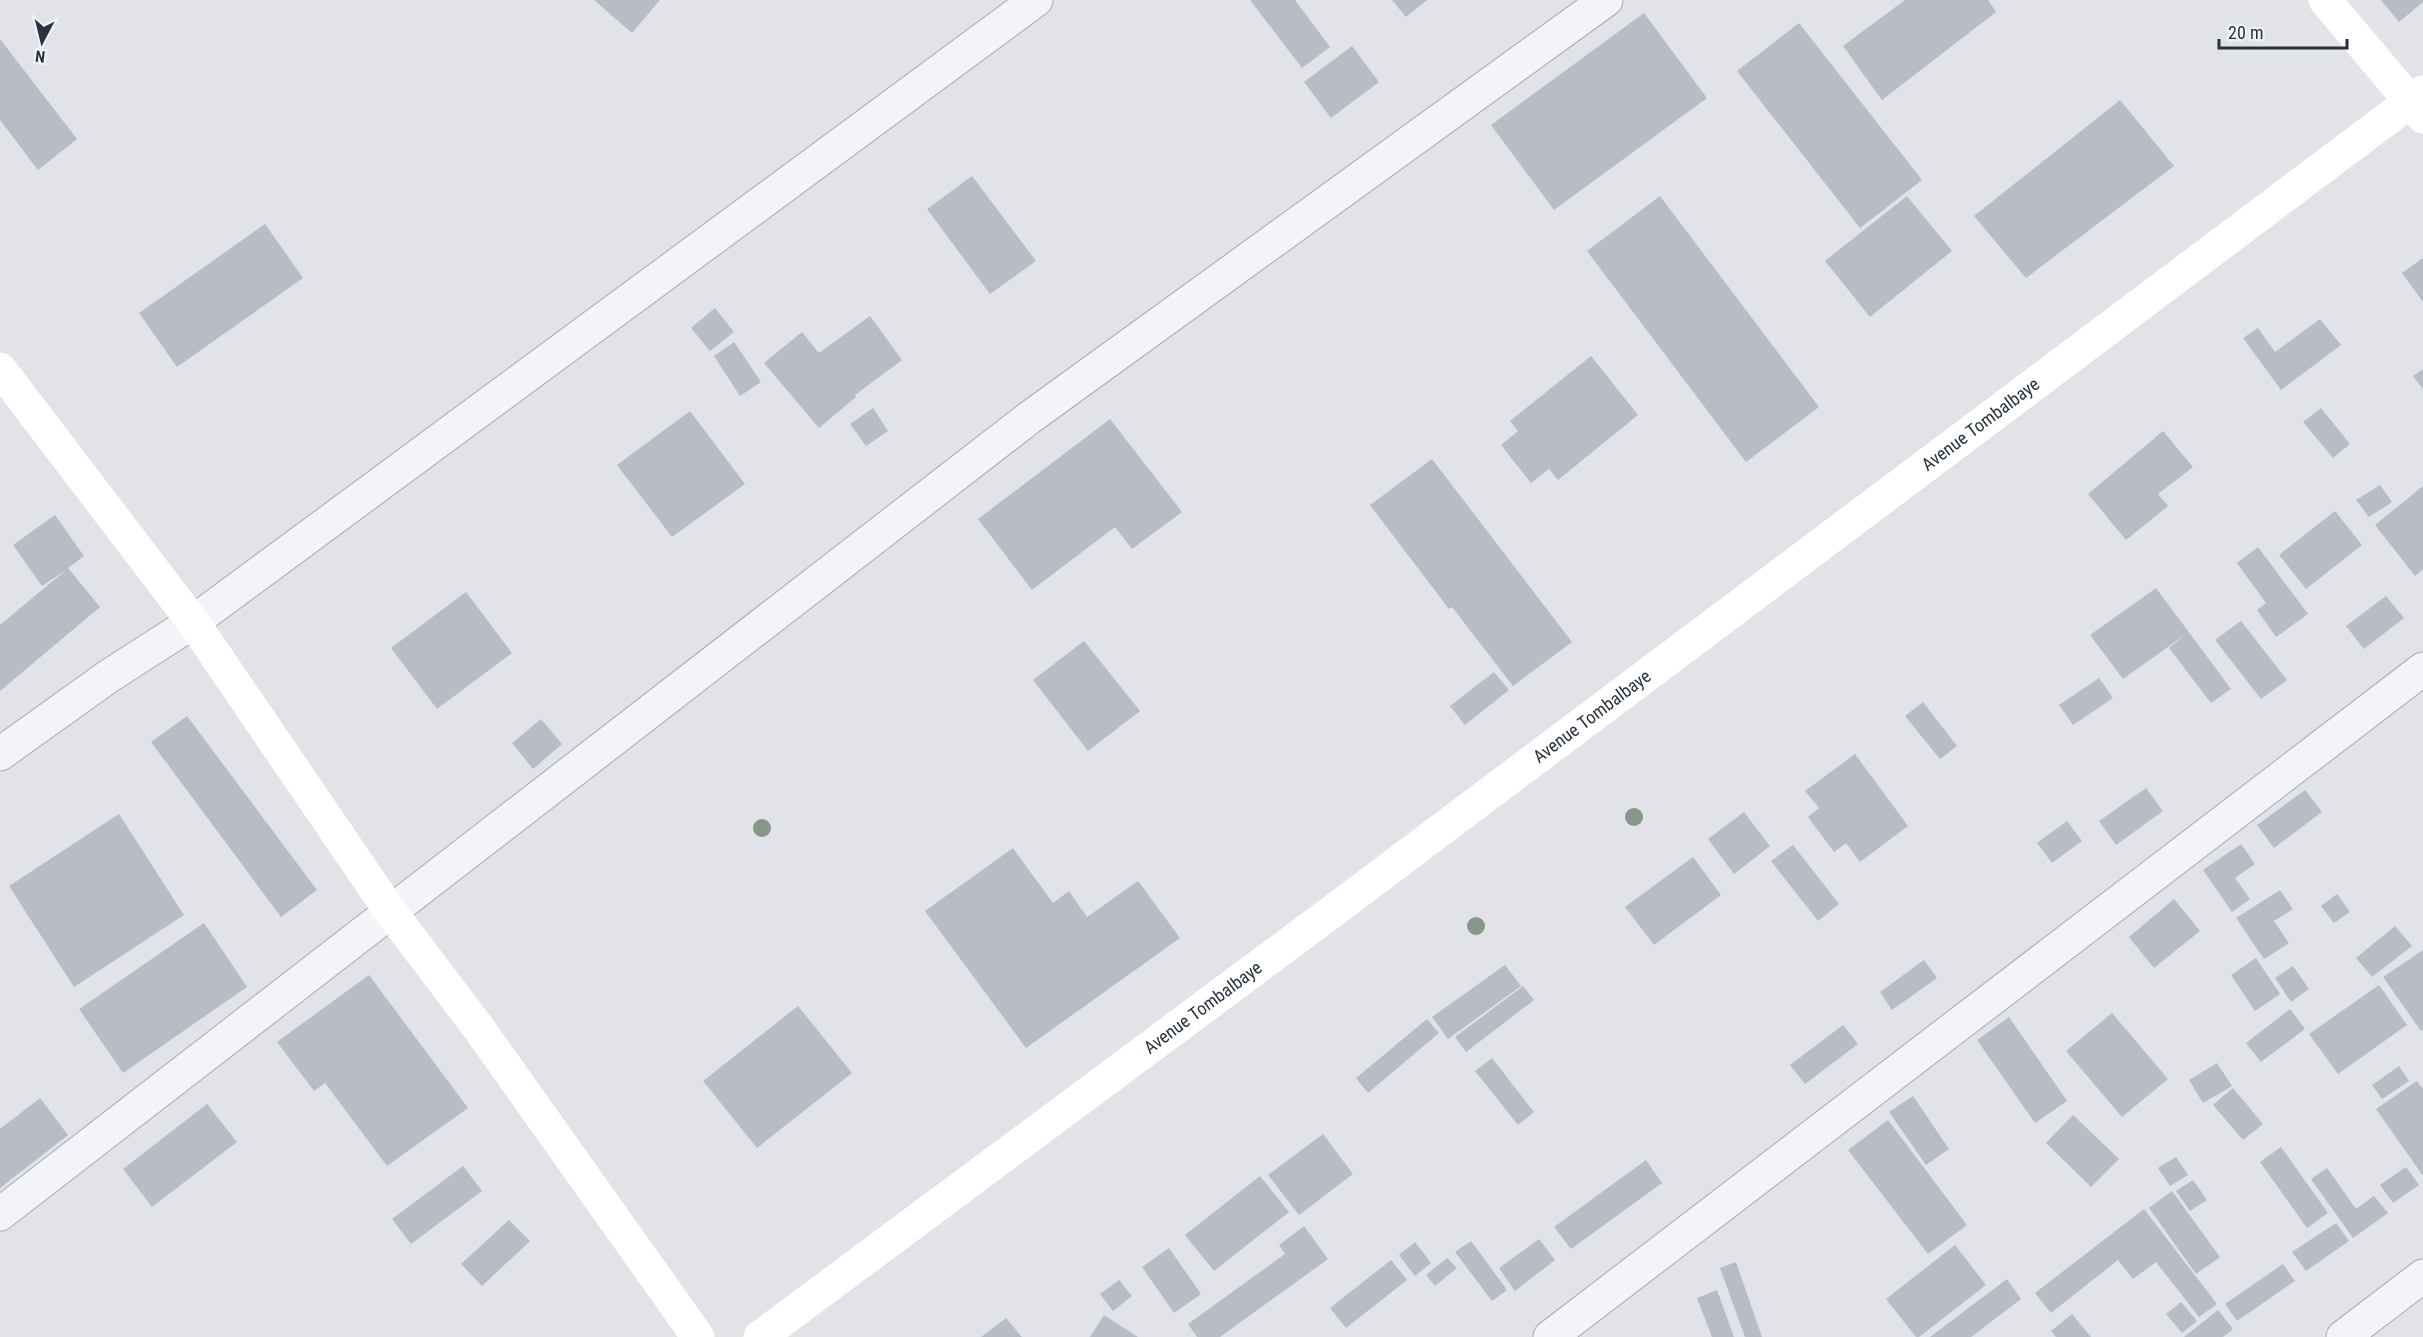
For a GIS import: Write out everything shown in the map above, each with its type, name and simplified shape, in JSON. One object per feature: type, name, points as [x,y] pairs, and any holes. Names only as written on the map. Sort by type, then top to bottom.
[{"type":"main road","points":[[2325,0],[2419,103]]},
{"type":"main road","name":"Avenue Tombalbaye","points":[[760,1337],[2419,103]]},
{"type":"main road","points":[[0,369],[193,622],[390,911],[487,1040],[698,1337]]},
{"type":"street","points":[[0,754],[109,675],[193,622],[1036,0]]},
{"type":"street","points":[[0,1214],[1029,418],[1606,0]]},
{"type":"street","points":[[1550,1337],[2423,669]]},
{"type":"street","points":[[2343,1337],[2423,1276]]},
{"type":"building","points":[[594,0],[660,0],[632,33]]},
{"type":"building","points":[[1250,0],[1295,0],[1330,47],[1302,68]]},
{"type":"building","points":[[1392,0],[1427,0],[1406,17]]},
{"type":"building","points":[[1905,0],[1988,0],[1996,12],[1882,100],[1843,46]]},
{"type":"building","points":[[2381,0],[2423,0],[2423,2],[2399,22]]},
{"type":"building","points":[[1644,13],[1707,98],[1554,210],[1491,125]]},
{"type":"building","points":[[1799,23],[1922,180],[1860,228],[1737,71]]},
{"type":"building","points":[[0,39],[77,139],[38,170],[0,120]]},
{"type":"building","points":[[1352,46],[1379,82],[1331,118],[1304,82]]},
{"type":"building","points":[[2120,100],[2174,166],[2026,278],[1974,216]]},
{"type":"building","points":[[972,176],[1036,261],[990,294],[927,209]]},
{"type":"building","points":[[1660,196],[1819,407],[1746,462],[1587,251]]},
{"type":"building","points":[[1907,196],[1952,251],[1870,317],[1825,261]]},
{"type":"building","points":[[265,224],[303,278],[177,367],[139,313]]},
{"type":"building","points":[[2423,258],[2423,302],[2402,273]]},
{"type":"building","points":[[715,308],[734,332],[710,351],[691,328]]},
{"type":"building","points":[[870,316],[902,360],[855,395],[856,397],[819,428],[764,363],[802,332],[819,353]]},
{"type":"building","points":[[2320,319],[2341,345],[2281,390],[2243,338],[2258,328],[2275,352]]},
{"type":"building","points":[[734,342],[761,382],[740,396],[714,356]]},
{"type":"building","points":[[1591,356],[1638,415],[1558,480],[1549,469],[1531,483],[1501,445],[1518,431],[1510,421]]},
{"type":"building","points":[[2423,369],[2423,389],[2413,376]]},
{"type":"building","points":[[873,408],[888,431],[866,446],[850,424]]},
{"type":"building","points":[[2321,408],[2350,444],[2333,458],[2303,422]]},
{"type":"building","points":[[690,411],[745,484],[672,537],[617,465]]},
{"type":"building","points":[[1110,419],[1182,512],[1132,549],[1115,527],[1032,590],[978,519]]},
{"type":"building","points":[[2163,431],[2193,467],[2158,494],[2168,506],[2126,540],[2088,494]]},
{"type":"building","points":[[1432,459],[1572,642],[1513,686],[1452,607],[1449,609],[1370,505]]},
{"type":"building","points":[[2380,485],[2392,502],[2369,517],[2356,500]]},
{"type":"building","points":[[2423,486],[2423,569],[2415,576],[2375,525]]},
{"type":"building","points":[[2335,511],[2362,545],[2306,589],[2279,555]]},
{"type":"building","points":[[55,515],[84,556],[68,568],[100,607],[0,691],[0,625],[66,570],[42,586],[13,545]]},
{"type":"building","points":[[2258,547],[2308,614],[2276,637],[2257,610],[2266,603],[2237,563]]},
{"type":"building","points":[[2156,588],[2231,689],[2211,703],[2169,648],[2186,634],[2123,679],[2090,635]]},
{"type":"building","points":[[466,592],[512,653],[437,709],[391,648]]},
{"type":"building","points":[[2386,596],[2404,618],[2364,649],[2346,626]]},
{"type":"building","points":[[2241,621],[2287,680],[2261,699],[2215,640]]},
{"type":"building","points":[[1084,641],[1140,711],[1088,751],[1033,680]]},
{"type":"building","points":[[1494,672],[1509,690],[1465,725],[1450,706]]},
{"type":"building","points":[[2099,678],[2113,698],[2073,725],[2059,705]]},
{"type":"building","points":[[1923,702],[1957,746],[1940,759],[1905,716]]},
{"type":"building","points":[[187,716],[317,890],[281,917],[151,742]]},
{"type":"building","points":[[541,719],[562,744],[533,769],[512,743]]},
{"type":"building","points":[[1855,754],[1908,826],[1860,862],[1846,843],[1834,852],[1808,817],[1819,808],[1805,791]]},
{"type":"building","points":[[2146,788],[2163,811],[2116,845],[2099,821]]},
{"type":"building","points":[[2305,790],[2322,812],[2274,848],[2257,825]]},
{"type":"building","points":[[1744,812],[1770,846],[1734,874],[1708,839]]},
{"type":"building","points":[[119,814],[184,915],[74,987],[9,886]]},
{"type":"building","points":[[2067,821],[2082,841],[2052,863],[2037,843]]},
{"type":"building","points":[[2241,844],[2255,864],[2235,878],[2250,899],[2232,912],[2203,870]]},
{"type":"building","points":[[1793,845],[1839,904],[1818,921],[1771,861]]},
{"type":"building","points":[[1013,848],[1053,903],[1069,891],[1087,917],[1138,881],[1180,938],[1026,1048],[925,911]]},
{"type":"building","points":[[1693,857],[1721,895],[1654,945],[1625,907]]},
{"type":"building","points":[[2280,890],[2293,909],[2274,921],[2289,943],[2264,959],[2236,918]]},
{"type":"building","points":[[2337,894],[2350,912],[2334,923],[2321,906]]},
{"type":"building","points":[[2174,899],[2200,931],[2154,968],[2129,937]]},
{"type":"building","points":[[204,923],[247,987],[123,1073],[79,1009]]},
{"type":"building","points":[[2395,926],[2412,946],[2372,977],[2356,958]]},
{"type":"building","points":[[2423,950],[2423,1029],[2421,1031],[2383,977]]},
{"type":"building","points":[[2256,958],[2280,994],[2255,1011],[2231,975]]},
{"type":"building","points":[[1924,960],[1937,978],[1892,1010],[1880,992]]},
{"type":"building","points":[[1505,965],[1521,986],[1448,1039],[1432,1017]]},
{"type":"building","points":[[2293,966],[2309,989],[2291,1002],[2275,978]]},
{"type":"building","points":[[369,975],[468,1108],[387,1166],[325,1083],[314,1091],[277,1042]]},
{"type":"building","points":[[2379,985],[2407,1025],[2338,1074],[2309,1034]]},
{"type":"building","points":[[1523,986],[1534,1000],[1466,1052],[1455,1037]]},
{"type":"building","points":[[798,1006],[852,1073],[757,1148],[703,1081]]},
{"type":"building","points":[[2290,1009],[2305,1029],[2261,1062],[2246,1043]]},
{"type":"building","points":[[2112,1013],[2168,1079],[2122,1117],[2066,1051]]},
{"type":"building","points":[[2009,1017],[2067,1101],[2035,1123],[1977,1040]]},
{"type":"building","points":[[1427,1019],[1439,1033],[1368,1093],[1356,1078]]},
{"type":"building","points":[[1843,1025],[1858,1044],[1805,1084],[1790,1065]]},
{"type":"building","points":[[1492,1058],[1534,1112],[1518,1125],[1475,1071]]},
{"type":"building","points":[[2217,1063],[2232,1086],[2203,1103],[2189,1080]]},
{"type":"building","points":[[2399,1066],[2409,1081],[2382,1099],[2372,1085]]},
{"type":"building","points":[[2417,1081],[2423,1089],[2423,1176],[2376,1109]]},
{"type":"building","points":[[2233,1088],[2263,1124],[2243,1140],[2213,1105]]},
{"type":"building","points":[[1913,1096],[1949,1149],[1926,1165],[1889,1112]]},
{"type":"building","points":[[40,1098],[68,1135],[0,1188],[0,1129]]},
{"type":"building","points":[[207,1104],[237,1142],[152,1207],[123,1169]]},
{"type":"building","points":[[2073,1115],[2119,1159],[2091,1187],[2046,1143]]},
{"type":"building","points":[[1888,1120],[1967,1225],[1928,1254],[1848,1150]]},
{"type":"building","points":[[1323,1134],[1353,1174],[1299,1215],[1268,1175]]},
{"type":"building","points":[[2281,1147],[2328,1213],[2307,1228],[2260,1162]]},
{"type":"building","points":[[2176,1157],[2188,1175],[2170,1186],[2158,1168]]},
{"type":"building","points":[[1646,1160],[1662,1183],[1571,1249],[1554,1227]]},
{"type":"building","points":[[463,1166],[482,1191],[411,1244],[392,1219]]},
{"type":"building","points":[[2406,1167],[2419,1185],[2393,1203],[2380,1185]]},
{"type":"building","points":[[2327,1168],[2356,1209],[2374,1196],[2388,1213],[2353,1238],[2311,1179]]},
{"type":"building","points":[[1260,1176],[1289,1212],[1214,1271],[1185,1235]]},
{"type":"building","points":[[2193,1180],[2207,1200],[2190,1211],[2176,1191]]},
{"type":"building","points":[[2172,1191],[2220,1257],[2196,1274],[2149,1208]]},
{"type":"building","points":[[2144,1209],[2217,1304],[2199,1317],[2156,1262],[2133,1279],[2118,1260],[2051,1313],[2035,1293]]},
{"type":"building","points":[[509,1220],[530,1241],[482,1286],[461,1264]]},
{"type":"building","points":[[2336,1223],[2349,1241],[2306,1271],[2292,1252]]},
{"type":"building","points":[[1304,1226],[1328,1259],[1220,1337],[1197,1337],[1188,1324],[1285,1254],[1279,1245]]},
{"type":"building","points":[[1539,1239],[1555,1260],[1515,1291],[1499,1268]]},
{"type":"building","points":[[1471,1241],[1507,1290],[1492,1301],[1455,1252]]},
{"type":"building","points":[[1415,1242],[1431,1263],[1415,1276],[1399,1255]]},
{"type":"building","points":[[1955,1245],[1986,1285],[1916,1337],[1886,1299]]},
{"type":"building","points":[[1169,1248],[1201,1294],[1174,1313],[1142,1267]]},
{"type":"building","points":[[1447,1258],[1457,1268],[1435,1286],[1426,1275]]},
{"type":"building","points":[[1391,1260],[1407,1280],[1346,1328],[1330,1308]]},
{"type":"building","points":[[1736,1262],[1762,1337],[1745,1337],[1720,1268]]},
{"type":"building","points":[[2283,1264],[2295,1281],[2237,1321],[2225,1304]]},
{"type":"building","points":[[2007,1279],[2021,1299],[1971,1337],[1930,1337]]},
{"type":"building","points":[[1119,1280],[1132,1296],[1113,1311],[1100,1294]]},
{"type":"building","points":[[1717,1290],[1734,1337],[1712,1337],[1697,1298]]},
{"type":"building","points":[[2181,1302],[2197,1321],[2182,1333],[2166,1314]]},
{"type":"building","points":[[2218,1310],[2233,1329],[2223,1337],[2184,1337]]},
{"type":"building","points":[[2072,1314],[2091,1337],[2056,1337],[2051,1331]]},
{"type":"building","points":[[1104,1315],[1138,1337],[1090,1337]]},
{"type":"building","points":[[1006,1318],[1022,1337],[981,1337]]}]
